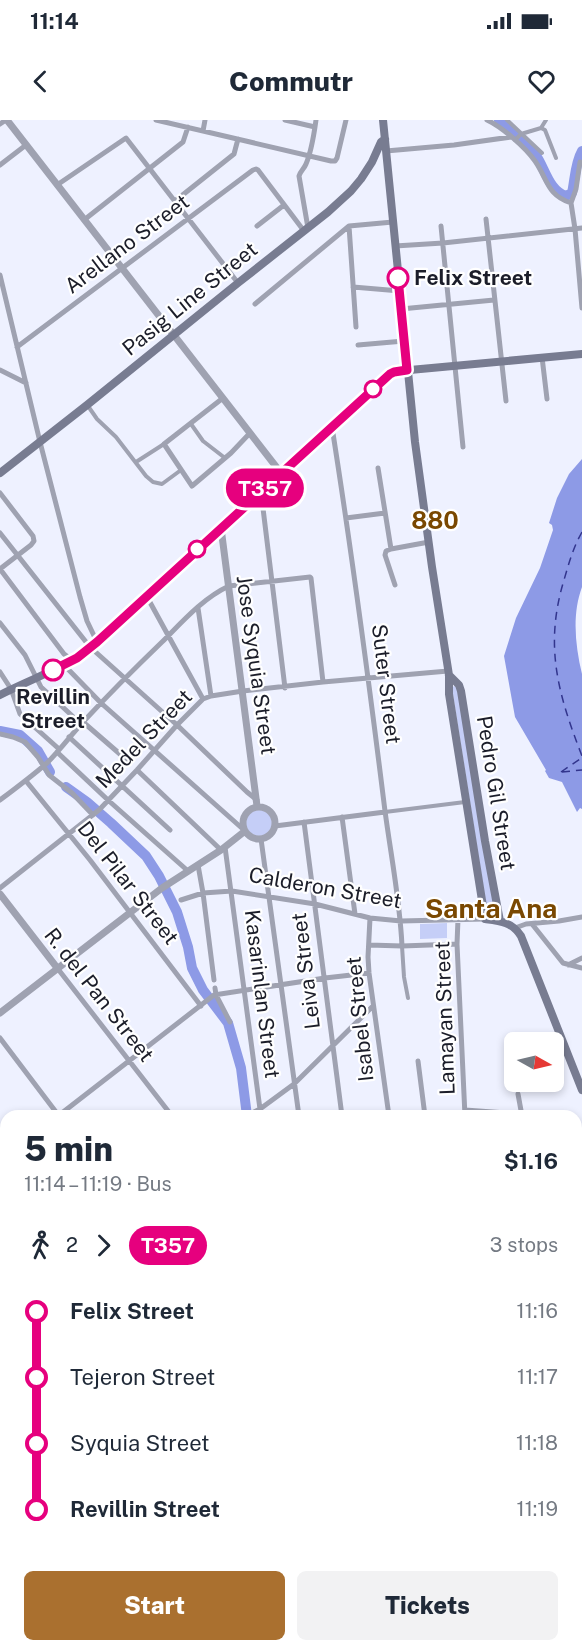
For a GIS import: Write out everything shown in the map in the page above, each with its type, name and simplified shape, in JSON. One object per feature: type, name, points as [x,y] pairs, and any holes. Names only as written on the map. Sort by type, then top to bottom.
[{"type":"main road","name":"Pedro Gil Street","points":[[383,120],[407,370],[429,543],[449,673],[449,694],[485,919]]},
{"type":"main road","name":"Pasig Line Street","points":[[0,473],[306,230],[361,179],[381,142],[385,139]]},
{"type":"main road","points":[[0,695],[64,665],[93,645],[390,374],[455,365],[582,354]]},
{"type":"main road","name":"Pedro Gil Street","points":[[449,673],[461,691],[500,921]]},
{"type":"main road","name":"Calderon Street","points":[[485,919],[508,922],[515,928]]},
{"type":"main road","points":[[515,928],[534,967],[582,1090]]},
{"type":"street","points":[[0,124],[6,120],[281,473]]},
{"type":"street","points":[[156,120],[335,161],[338,158],[346,120]]},
{"type":"street","points":[[203,131],[206,120]]},
{"type":"street","points":[[285,120],[315,127]]},
{"type":"street","points":[[306,230],[299,176],[309,155],[316,120]]},
{"type":"street","points":[[488,120],[499,125],[534,160],[552,192],[560,199],[571,203]]},
{"type":"street","points":[[507,120],[542,153]]},
{"type":"street","points":[[386,151],[514,139],[521,134],[541,128],[546,120]]},
{"type":"street","points":[[84,220],[183,142],[188,127]]},
{"type":"street","points":[[541,128],[545,130],[556,158]]},
{"type":"street","points":[[57,184],[126,138],[238,283]]},
{"type":"street","points":[[175,201],[234,154],[238,139]]},
{"type":"street","points":[[0,165],[26,145]]},
{"type":"street","points":[[580,162],[576,189],[571,203],[582,308]]},
{"type":"street","name":"Arellano Street","points":[[17,347],[256,169],[284,205]]},
{"type":"street","points":[[257,226],[284,205],[306,230]]},
{"type":"street","points":[[486,219],[506,401]]},
{"type":"street","points":[[255,304],[349,226],[393,222]]},
{"type":"street","points":[[349,226],[356,327]]},
{"type":"street","points":[[441,226],[463,447]]},
{"type":"street","points":[[395,246],[582,228]]},
{"type":"street","points":[[0,275],[40,442],[93,645]]},
{"type":"street","points":[[353,287],[400,291]]},
{"type":"street","points":[[401,309],[494,300]]},
{"type":"street","points":[[358,345],[404,341]]},
{"type":"street","points":[[542,357],[547,399]]},
{"type":"street","points":[[0,370],[26,383]]},
{"type":"street","points":[[136,462],[164,444],[223,398]]},
{"type":"street","points":[[87,405],[153,482],[162,484],[182,470]]},
{"type":"street","points":[[191,424],[203,441],[225,458]]},
{"type":"street","name":"Suter Street","points":[[332,427],[369,677],[401,921],[402,946]]},
{"type":"street","points":[[164,444],[192,486],[250,433]]},
{"type":"street","points":[[378,468],[390,549]]},
{"type":"street","points":[[261,492],[285,688]]},
{"type":"street","points":[[0,493],[33,536],[34,541],[0,569],[64,654],[72,660]]},
{"type":"street","points":[[346,518],[385,513]]},
{"type":"street","name":"Jose Syquia Street","points":[[221,528],[257,803]]},
{"type":"street","points":[[0,533],[109,666],[177,725],[257,803],[271,812],[275,826],[269,835],[261,839],[252,837],[244,831],[101,703],[64,665]]},
{"type":"street","points":[[395,585],[385,555],[386,551],[429,543]]},
{"type":"street","points":[[0,800],[46,764],[101,703],[169,635],[198,608],[229,586],[310,577],[323,682]]},
{"type":"street","points":[[146,595],[202,699]]},
{"type":"street","points":[[198,608],[211,696]]},
{"type":"street","points":[[0,623],[25,655],[41,687],[128,762]]},
{"type":"street","points":[[0,672],[11,689],[20,714],[109,801],[188,871]]},
{"type":"street","name":"Medel Street","points":[[0,888],[109,801],[202,699],[369,677],[449,673]]},
{"type":"street","points":[[0,734],[25,742],[46,764],[49,775],[95,813]]},
{"type":"street","points":[[69,737],[170,830]]},
{"type":"street","points":[[137,770],[223,849]]},
{"type":"street","name":"Del Pilar Street","points":[[26,781],[201,1006]]},
{"type":"street","points":[[275,826],[466,802]]},
{"type":"street","points":[[244,831],[242,823],[244,815],[257,803]]},
{"type":"street","points":[[342,817],[355,914]]},
{"type":"street","name":"Leiva Street","points":[[304,822],[341,1110]]},
{"type":"street","points":[[0,1012],[162,888],[223,849],[244,831]]},
{"type":"street","points":[[261,839],[298,1110]]},
{"type":"street","name":"Kasarinlan Street","points":[[223,849],[232,891],[261,1109]]},
{"type":"street","points":[[198,865],[214,980]]},
{"type":"street","name":"Calderon Street","points":[[181,900],[203,893],[232,891],[315,904],[370,918],[401,921],[485,919]]},
{"type":"street","name":"R. del Pan Street","points":[[0,894],[167,1110]]},
{"type":"street","points":[[515,928],[520,925],[582,917]]},
{"type":"street","name":"Isabel Street","points":[[370,918],[369,973],[388,1110]]},
{"type":"street","name":"Lamayan Street","points":[[458,919],[457,944],[465,1110]]},
{"type":"street","points":[[532,924],[563,963],[582,968]]},
{"type":"street","points":[[369,945],[457,944]]},
{"type":"street","points":[[402,946],[408,998]]},
{"type":"street","points":[[568,965],[582,958]]},
{"type":"street","points":[[66,1110],[215,993],[369,973]]},
{"type":"street","points":[[215,993],[230,1022]]},
{"type":"street","points":[[261,1109],[294,1084],[373,1006]]},
{"type":"street","points":[[0,1038],[54,1110]]},
{"type":"street","points":[[418,1061],[424,1110]]},
{"type":"street","points":[[518,1094],[521,1110]]},
{"type":"shaded area","points":[[582,459],[582,587],[577,608],[576,630],[582,674],[582,809],[580,808],[577,812],[562,782],[549,778],[515,717],[504,656],[516,618],[540,568],[553,530],[549,523],[557,498],[569,474]]},
{"type":"shaded area","points":[[457,687],[493,901],[492,905],[488,906],[452,688]]},
{"type":"shaded area","points":[[259,810],[268,814],[272,823],[268,832],[259,836],[250,832],[246,823],[250,814]]},
{"type":"shaded area","points":[[447,923],[447,938],[420,939],[420,924]]},
{"type":"waterway","points":[[499,120],[531,149],[551,184],[566,196],[572,193],[582,151]]},
{"type":"waterway","points":[[0,731],[20,735],[38,751],[50,772]]},
{"type":"waterway","points":[[66,787],[87,802],[146,856],[159,876],[177,912],[192,968],[203,990],[228,1023],[241,1068],[246,1110]]},
{"type":"ferry route","points":[[582,532],[564,580],[555,627],[556,670],[560,690],[582,756]]},
{"type":"ferry route","points":[[561,772],[582,759]]},
{"type":"ferry route","points":[[562,772],[582,770]]},
{"type":"bus line","name":"T357","points":[[53,670],[77,658],[97,642],[390,374],[407,370],[398,278]]},
{"type":"place","name":"Felix Street","points":[[398,278]]},
{"type":"place","name":"Revillin Street","points":[[53,670]]},
{"type":"district","name":"880","points":[[435,521]]},
{"type":"district","name":"Santa Ana","points":[[491,909]]}]
